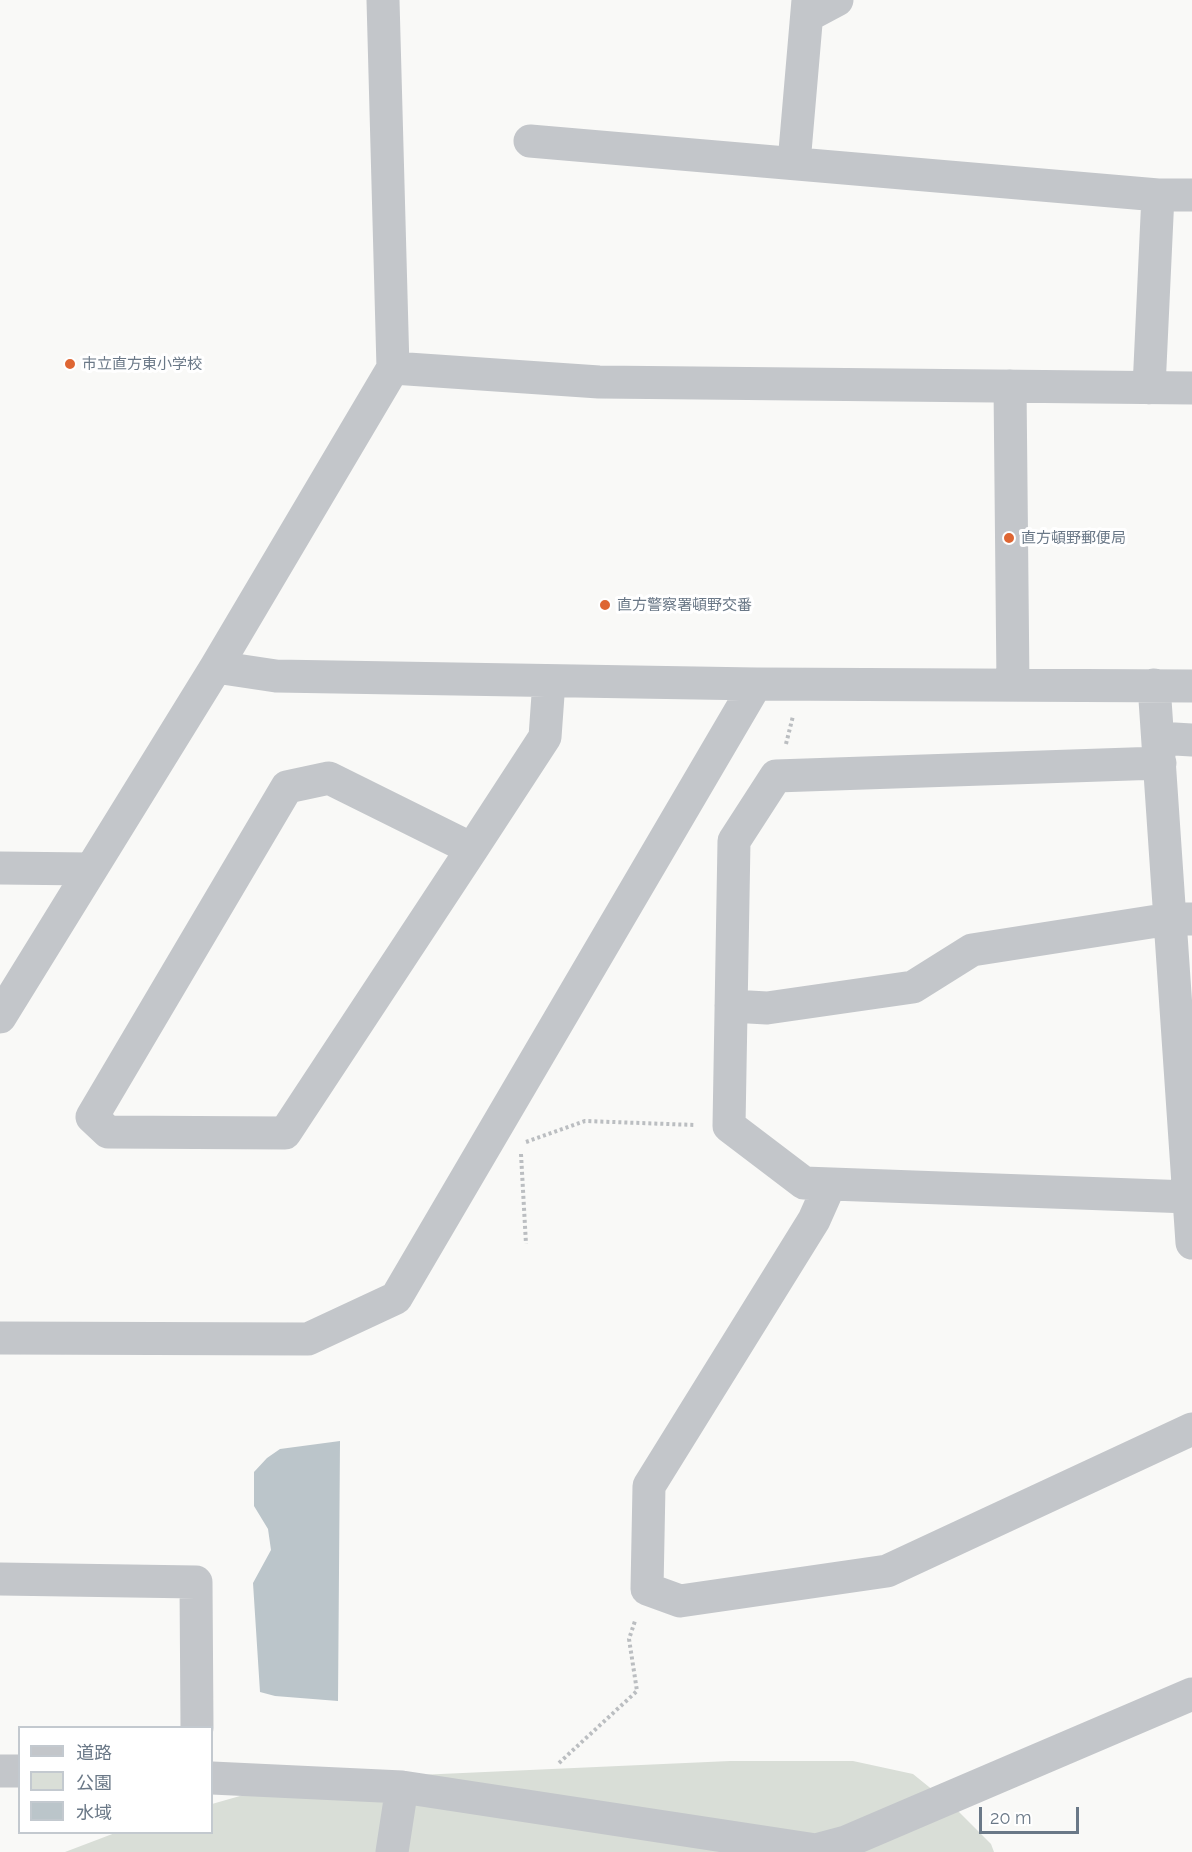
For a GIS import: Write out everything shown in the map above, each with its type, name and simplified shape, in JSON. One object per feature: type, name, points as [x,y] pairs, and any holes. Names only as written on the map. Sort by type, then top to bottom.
[{"type":"street","points":[[0,1017],[216,667],[393,368],[383,0]]},
{"type":"street","points":[[794,163],[807,8],[837,0]]},
{"type":"street","points":[[530,141],[1158,195],[1192,195]]},
{"type":"street","points":[[1149,388],[1158,195]]},
{"type":"street","points":[[393,368],[599,382],[1192,388]]},
{"type":"street","points":[[1010,386],[1013,685]]},
{"type":"street","points":[[216,667],[276,676],[756,684],[1192,686]]},
{"type":"street","points":[[472,849],[329,778],[287,787],[92,1117],[108,1132],[285,1133],[472,849],[545,737],[549,681]]},
{"type":"street","points":[[0,1338],[308,1339],[396,1298],[756,684]]},
{"type":"street","points":[[1154,686],[1159,750],[1181,919],[1191,1222],[804,1183],[729,1126],[734,842],[776,776],[1159,750],[1192,740]]},
{"type":"street","points":[[0,868],[90,869]]},
{"type":"street","points":[[731,1006],[767,1008],[913,987],[972,950],[1181,919]]},
{"type":"street","points":[[830,1184],[814,1220],[649,1486],[646,1589],[680,1601],[886,1571],[1192,1429]]},
{"type":"street","points":[[0,1579],[196,1582],[197,1726]]},
{"type":"street","points":[[213,1778],[402,1787],[817,1851],[846,1842],[1192,1694]]},
{"type":"street","points":[[0,1771],[18,1771]]},
{"type":"street","points":[[392,1852],[402,1787]]},
{"type":"path","points":[[776,776],[803,684]]},
{"type":"path","points":[[526,1244],[520,1144],[585,1121],[729,1126]]},
{"type":"path","points":[[559,1763],[637,1691],[628,1639],[646,1589]]},
{"type":"green space","points":[[730,1761],[853,1761],[913,1774],[955,1808],[991,1844],[994,1852],[65,1852],[112,1834],[213,1834],[213,1804],[240,1796],[396,1776]]},
{"type":"water","points":[[340,1441],[338,1701],[275,1696],[260,1692],[253,1583],[271,1550],[268,1529],[254,1506],[254,1472],[267,1458],[280,1449]]},
{"type":"place","name":"市立直方東小学校","points":[[70,364]]},
{"type":"place","name":"直方頓野郵便局","points":[[1009,538]]},
{"type":"place","name":"直方警察署頓野交番","points":[[605,605]]}]
